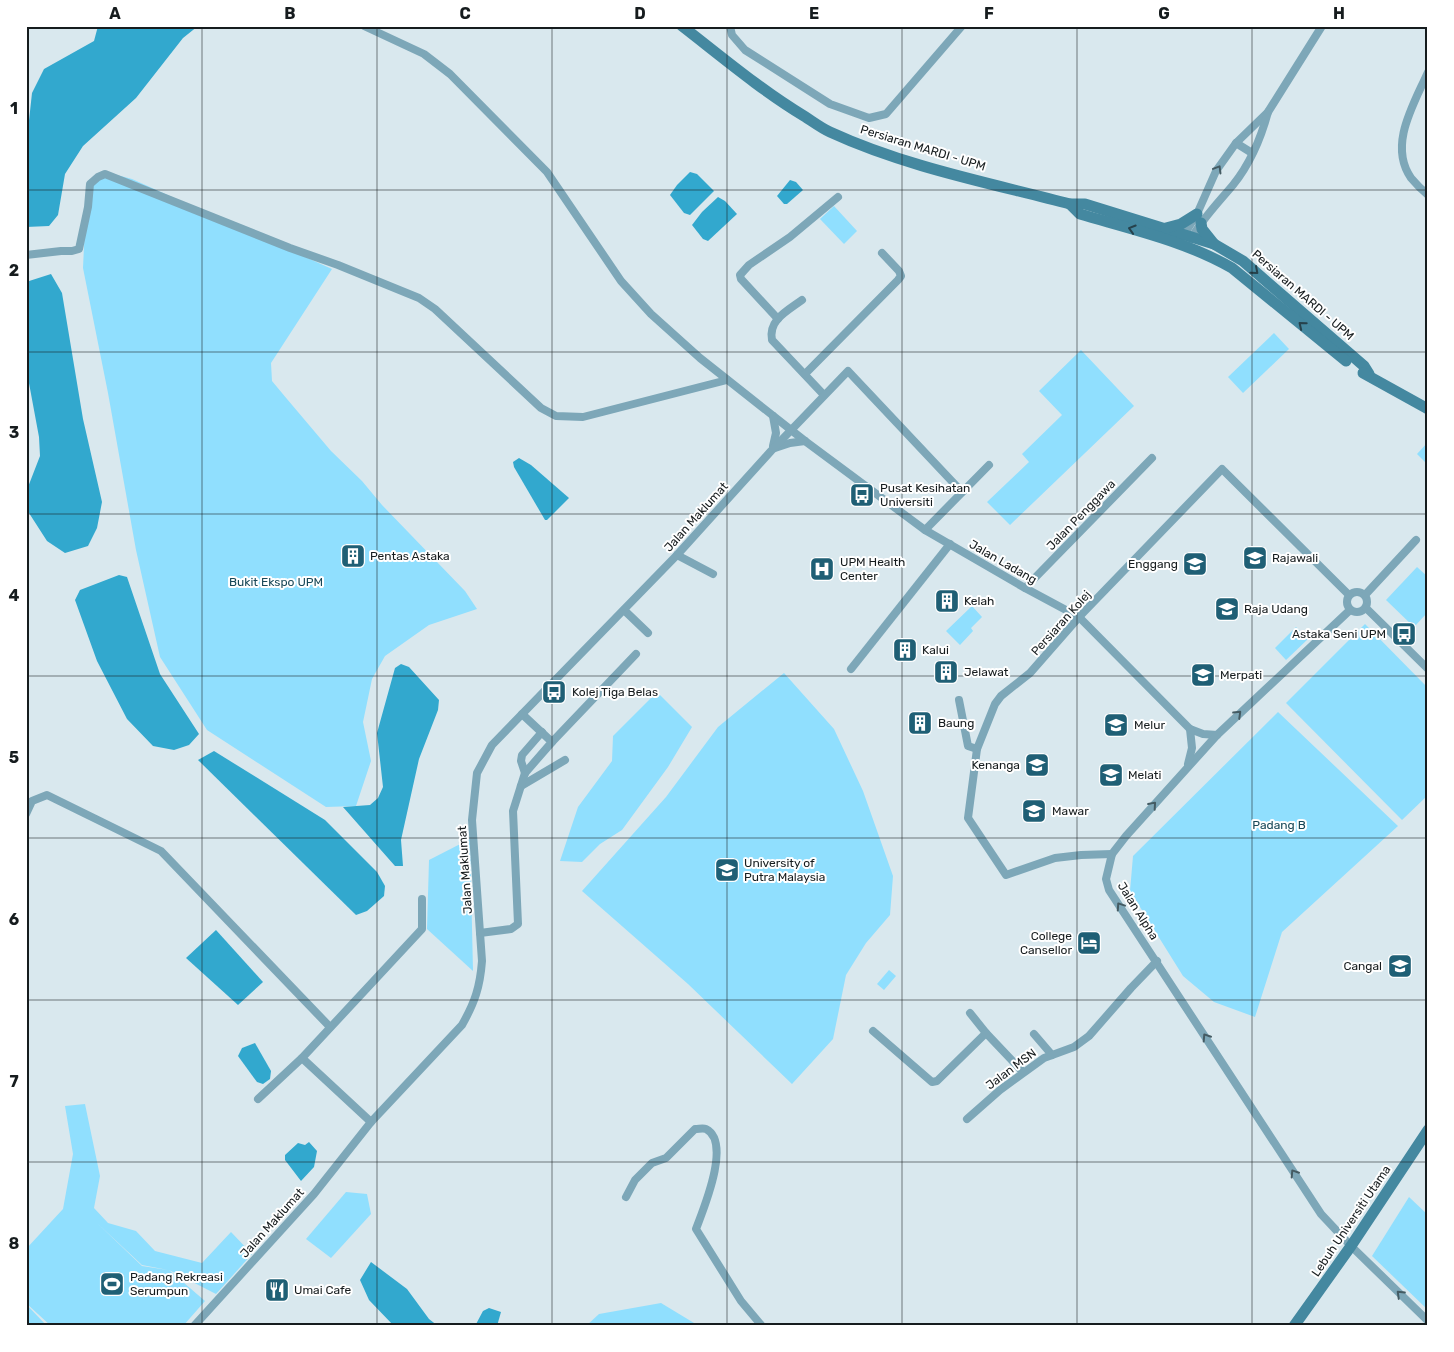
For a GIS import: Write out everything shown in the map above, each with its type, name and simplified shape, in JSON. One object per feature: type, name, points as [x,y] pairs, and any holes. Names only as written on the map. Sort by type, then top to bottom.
[{"type":"street","name":"Jalan Ladang","points":[[364,26],[424,54],[450,74],[547,172],[621,281],[671,334],[805,441],[925,530],[1079,617],[1190,729]]},
{"type":"street","name":"Persiaran MARDI - UPM","points":[[682,26],[784,104],[828,131],[892,156],[957,175],[1070,204],[1085,204],[1166,228],[1232,268],[1360,372],[1369,374],[1428,409]]},
{"type":"street","points":[[730,26],[732,35],[745,50],[830,104],[869,118],[886,114],[962,26]]},
{"type":"street","points":[[1185,240],[1199,218],[1216,171],[1236,143],[1268,112],[1322,26]]},
{"type":"street","points":[[1428,72],[1406,123],[1402,138],[1402,150],[1408,173],[1428,195]]},
{"type":"street","points":[[1166,228],[1199,218],[1234,184],[1246,166],[1262,134],[1268,112]]},
{"type":"street","points":[[1236,143],[1252,153]]},
{"type":"street","points":[[26,255],[79,249],[88,207],[90,184],[105,174],[418,298],[434,309],[541,408],[556,416],[583,417],[727,380]]},
{"type":"street","points":[[778,319],[757,298],[741,279],[740,275],[749,265],[790,237],[838,197]]},
{"type":"street","name":"Persiaran MARDI - UPM","points":[[1070,204],[1080,214],[1185,240],[1214,244],[1243,261],[1357,360],[1369,374]]},
{"type":"street","points":[[1199,218],[1202,229],[1208,239],[1214,244]]},
{"type":"street","points":[[805,374],[901,276],[899,271],[882,253]]},
{"type":"street","points":[[802,300],[778,319],[770,332],[772,340],[823,394]]},
{"type":"street","name":"Jalan Maklumat","points":[[194,1326],[314,1194],[371,1122],[462,1025],[471,1009],[481,980],[480,933],[472,820],[477,774],[492,745],[677,555],[823,394],[848,370],[962,492]]},
{"type":"street","points":[[771,451],[776,436],[773,416]]},
{"type":"street","points":[[771,451],[781,445],[805,441]]},
{"type":"street","name":"Jalan Penggawa","points":[[1025,588],[1152,458]]},
{"type":"street","points":[[925,530],[989,465]]},
{"type":"street","name":"Persiaran Kolej","points":[[1112,854],[1055,858],[1006,875],[968,818],[978,749],[995,704],[1001,696],[1030,674],[1079,617],[1222,469],[1349,595]]},
{"type":"street","points":[[1365,594],[1416,540]]},
{"type":"street","points":[[851,668],[950,544]]},
{"type":"street","points":[[677,555],[713,574]]},
{"type":"street","points":[[1356,591],[1365,594],[1368,601],[1366,608],[1360,612],[1350,610],[1347,601],[1349,595],[1356,591]]},
{"type":"street","points":[[1366,608],[1428,669]]},
{"type":"street","points":[[624,610],[648,632]]},
{"type":"street","name":"Jalan Alpha","points":[[1350,610],[1217,735],[1188,765],[1112,854],[1106,879],[1109,890],[1321,1214],[1428,1321]]},
{"type":"street","points":[[480,933],[511,929],[518,924],[513,810],[525,773],[636,654]]},
{"type":"street","points":[[959,700],[968,746],[978,749]]},
{"type":"street","points":[[522,714],[552,742]]},
{"type":"street","points":[[1188,765],[1192,748],[1190,729],[1204,734],[1217,735]]},
{"type":"street","points":[[525,773],[521,760],[522,755],[542,732]]},
{"type":"street","points":[[521,786],[565,760]]},
{"type":"street","points":[[26,814],[32,801],[47,795],[161,851],[330,1027]]},
{"type":"street","points":[[258,1099],[302,1058],[422,929],[422,899]]},
{"type":"street","name":"Jalan MSN","points":[[967,1119],[1023,1072],[1044,1058],[1074,1046],[1089,1036],[1157,961]]},
{"type":"street","points":[[970,1013],[1023,1072]]},
{"type":"street","points":[[873,1031],[932,1082],[937,1081],[986,1033]]},
{"type":"street","points":[[1034,1034],[1052,1054]]},
{"type":"street","points":[[302,1058],[371,1122]]},
{"type":"street","points":[[626,1197],[635,1180],[652,1163],[666,1158],[695,1129],[705,1128],[710,1132],[716,1142],[716,1167],[696,1229],[741,1301],[762,1326]]},
{"type":"street","name":"Lebuh Universiti Utama","points":[[1294,1326],[1351,1246],[1428,1130]]},
{"type":"green space","name":"Bukit Ekspo UPM","points":[[102,171],[132,179],[332,269],[271,363],[272,381],[331,451],[362,481],[382,505],[465,591],[477,609],[429,625],[385,656],[372,679],[363,722],[371,761],[356,806],[326,807],[207,730],[160,657],[136,550],[83,268],[87,182]]},
{"type":"green space","points":[[834,206],[857,231],[844,244],[820,219]]},
{"type":"green space","points":[[1274,333],[1289,349],[1243,393],[1228,377]]},
{"type":"green space","points":[[1081,350],[1134,406],[1010,525],[987,502],[1029,462],[1022,454],[1062,415],[1039,391]]},
{"type":"green space","points":[[1428,442],[1428,465],[1417,454]]},
{"type":"green space","points":[[1417,567],[1428,577],[1428,612],[1414,627],[1386,600]]},
{"type":"green space","points":[[972,606],[982,617],[971,628],[973,631],[960,645],[946,631]]},
{"type":"green space","points":[[1365,624],[1428,688],[1428,795],[1402,820],[1286,703]]},
{"type":"green space","points":[[1296,627],[1308,639],[1286,660],[1275,648]]},
{"type":"green space","points":[[784,673],[834,729],[863,791],[893,876],[890,915],[866,943],[846,975],[833,1039],[792,1084],[688,984],[582,891],[666,797],[718,727]]},
{"type":"green space","points":[[657,692],[692,727],[668,767],[622,830],[600,844],[582,862],[560,861],[578,807],[612,761],[613,736]]},
{"type":"green space","name":"Padang B","points":[[1278,712],[1398,826],[1282,932],[1255,1017],[1214,1002],[1183,976],[1130,891],[1133,856]]},
{"type":"green space","points":[[470,839],[473,971],[427,929],[429,860]]},
{"type":"green space","points":[[889,970],[896,976],[884,990],[877,984]]},
{"type":"green space","points":[[85,1104],[100,1176],[94,1208],[108,1223],[136,1231],[155,1251],[202,1263],[231,1232],[252,1254],[216,1294],[169,1270],[205,1301],[183,1326],[51,1326],[26,1303],[26,1249],[63,1209],[73,1154],[65,1106]],"holes":[[[97,1223],[142,1265],[168,1270],[142,1266]]]},
{"type":"green space","points":[[346,1192],[367,1194],[371,1214],[331,1258],[306,1239]]},
{"type":"green space","points":[[1409,1197],[1428,1215],[1428,1310],[1372,1256]]},
{"type":"green space","points":[[661,1303],[699,1326],[586,1326],[599,1314]]},
{"type":"green space","points":[[26,1304],[47,1326],[31,1326],[26,1318]]},
{"type":"shaded area","points":[[98,26],[198,26],[183,38],[136,98],[83,146],[65,174],[58,215],[49,226],[26,227],[26,148],[32,93],[44,69],[94,41]]},
{"type":"shaded area","points":[[690,172],[697,174],[714,191],[690,215],[684,213],[670,195]]},
{"type":"shaded area","points":[[790,180],[796,182],[803,190],[787,204],[784,204],[777,196]]},
{"type":"shaded area","points":[[718,197],[725,201],[737,214],[708,241],[703,239],[692,225],[702,212]]},
{"type":"shaded area","points":[[51,274],[62,293],[83,419],[102,502],[97,528],[88,546],[65,553],[47,541],[29,513],[28,487],[40,456],[39,437],[26,367],[26,282]]},
{"type":"shaded area","points":[[519,458],[531,465],[569,498],[547,520],[545,520],[514,467],[513,462]]},
{"type":"shaded area","points":[[119,575],[127,577],[160,674],[199,734],[189,745],[174,750],[153,746],[127,719],[97,661],[75,600],[80,590]]},
{"type":"shaded area","points":[[401,664],[409,667],[439,700],[438,710],[419,759],[401,840],[403,866],[395,866],[343,807],[370,805],[378,798],[383,787],[377,733],[395,668]]},
{"type":"shaded area","points":[[214,751],[325,820],[377,872],[385,886],[384,896],[367,911],[356,915],[198,760]]},
{"type":"shaded area","points":[[216,930],[263,982],[238,1005],[186,958]]},
{"type":"shaded area","points":[[255,1043],[271,1071],[270,1079],[263,1084],[257,1082],[238,1056],[242,1048]]},
{"type":"shaded area","points":[[309,1142],[317,1151],[314,1167],[301,1181],[285,1160],[285,1155],[298,1143],[305,1145]]},
{"type":"shaded area","points":[[371,1262],[407,1289],[429,1319],[438,1326],[394,1326],[369,1300],[360,1280]]},
{"type":"shaded area","points":[[489,1308],[501,1312],[497,1326],[475,1326],[483,1311]]},
{"type":"place","name":"Pusat Kesihatan Universiti","points":[[862,495]]},
{"type":"place","name":"Pentas Astaka","points":[[353,556]]},
{"type":"place","name":"Rajawali","points":[[1255,558]]},
{"type":"place","name":"Enggang","points":[[1195,564]]},
{"type":"place","name":"UPM Health Center","points":[[822,569]]},
{"type":"place","name":"Kelah","points":[[947,601]]},
{"type":"place","name":"Raja Udang","points":[[1227,609]]},
{"type":"place","name":"Astaka Seni UPM","points":[[1404,634]]},
{"type":"place","name":"Kalui","points":[[905,650]]},
{"type":"place","name":"Jelawat","points":[[946,672]]},
{"type":"place","name":"Merpati","points":[[1203,675]]},
{"type":"place","name":"Kolej Tiga Belas","points":[[554,692]]},
{"type":"place","name":"Baung","points":[[920,723]]},
{"type":"place","name":"Melur","points":[[1116,725]]},
{"type":"place","name":"Kenanga","points":[[1037,765]]},
{"type":"place","name":"Melati","points":[[1111,775]]},
{"type":"place","name":"Mawar","points":[[1034,811]]},
{"type":"place","name":"University of Putra Malaysia","points":[[727,870]]},
{"type":"place","name":"College Cansellor","points":[[1089,943]]},
{"type":"place","name":"Cangal","points":[[1400,966]]},
{"type":"place","name":"Padang Rekreasi Serumpun","points":[[112,1284]]},
{"type":"place","name":"Umai Cafe","points":[[277,1290]]}]
